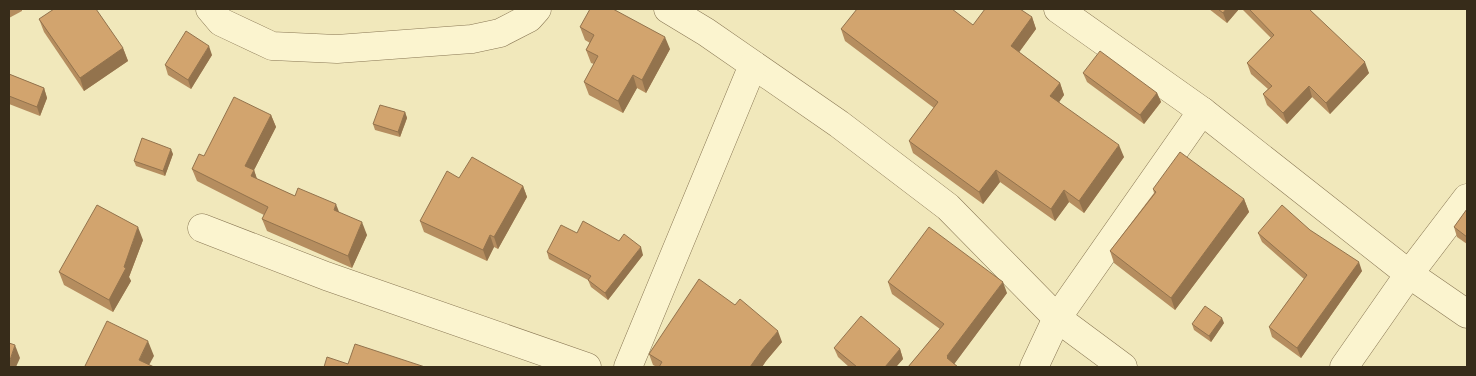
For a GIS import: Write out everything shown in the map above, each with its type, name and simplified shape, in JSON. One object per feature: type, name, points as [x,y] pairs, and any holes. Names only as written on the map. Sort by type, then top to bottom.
[{"type":"street","points":[[210,9],[221,22],[272,46],[337,49],[472,39],[500,33],[529,18],[537,9]]},
{"type":"street","points":[[668,9],[706,32],[839,124],[948,207],[1057,318],[1123,367]]},
{"type":"street","points":[[1058,9],[1202,111],[1409,274],[1467,314]]},
{"type":"street","points":[[628,367],[753,65]]},
{"type":"street","points":[[1034,367],[1057,318],[1202,111]]},
{"type":"street","points":[[1344,367],[1409,274],[1467,198]]},
{"type":"street","points":[[202,228],[326,276],[587,367]]},
{"type":"building","points":[[54,9],[96,9],[123,48],[80,78],[39,19]]},
{"type":"building","points":[[590,9],[613,9],[665,37],[642,80],[633,75],[618,101],[584,82],[598,56],[586,50],[594,35],[580,27]]},
{"type":"building","points":[[857,9],[952,9],[973,25],[985,9],[1020,9],[1032,17],[1011,46],[1060,83],[1050,96],[1119,145],[1079,201],[1064,190],[1051,209],[996,170],[979,192],[909,141],[938,102],[841,29]]},
{"type":"building","points":[[1218,9],[1226,9],[1223,13]]},
{"type":"building","points":[[1249,9],[1309,9],[1365,62],[1326,103],[1309,86],[1283,113],[1263,94],[1272,86],[1247,63],[1274,35]]},
{"type":"building","points":[[186,31],[209,46],[188,80],[165,65]]},
{"type":"building","points":[[1100,51],[1157,93],[1140,115],[1083,73]]},
{"type":"building","points":[[9,74],[44,88],[37,107],[9,96]]},
{"type":"building","points":[[234,97],[271,115],[245,166],[254,170],[251,176],[295,196],[298,188],[336,204],[334,210],[362,222],[348,256],[262,219],[268,207],[192,169],[199,154],[204,156]]},
{"type":"building","points":[[380,105],[405,112],[398,132],[373,124]]},
{"type":"building","points":[[142,138],[171,149],[163,171],[134,161]]},
{"type":"building","points":[[1180,152],[1244,199],[1171,298],[1110,251],[1156,192],[1153,189]]},
{"type":"building","points":[[472,157],[523,186],[494,237],[490,235],[483,250],[420,221],[447,171],[459,178]]},
{"type":"building","points":[[97,205],[138,227],[124,267],[126,268],[109,300],[59,272]]},
{"type":"building","points":[[1282,205],[1310,230],[1359,262],[1297,348],[1269,327],[1307,275],[1258,233]]},
{"type":"building","points":[[1467,209],[1467,237],[1454,227]]},
{"type":"building","points":[[583,221],[619,241],[624,234],[641,247],[605,293],[588,280],[591,276],[547,252],[561,225],[577,233]]},
{"type":"building","points":[[929,227],[1003,282],[947,356],[958,367],[908,367],[944,324],[888,282]]},
{"type":"building","points":[[699,279],[735,305],[740,299],[778,331],[750,367],[659,367],[662,362],[649,354]]},
{"type":"building","points":[[1205,306],[1222,318],[1209,336],[1192,324]]},
{"type":"building","points":[[861,316],[900,349],[885,367],[857,367],[834,348]]},
{"type":"building","points":[[107,321],[148,341],[139,360],[154,367],[85,366]]},
{"type":"building","points":[[9,343],[15,345],[9,363]]},
{"type":"building","points":[[355,344],[425,367],[324,367],[327,357],[348,364]]}]
